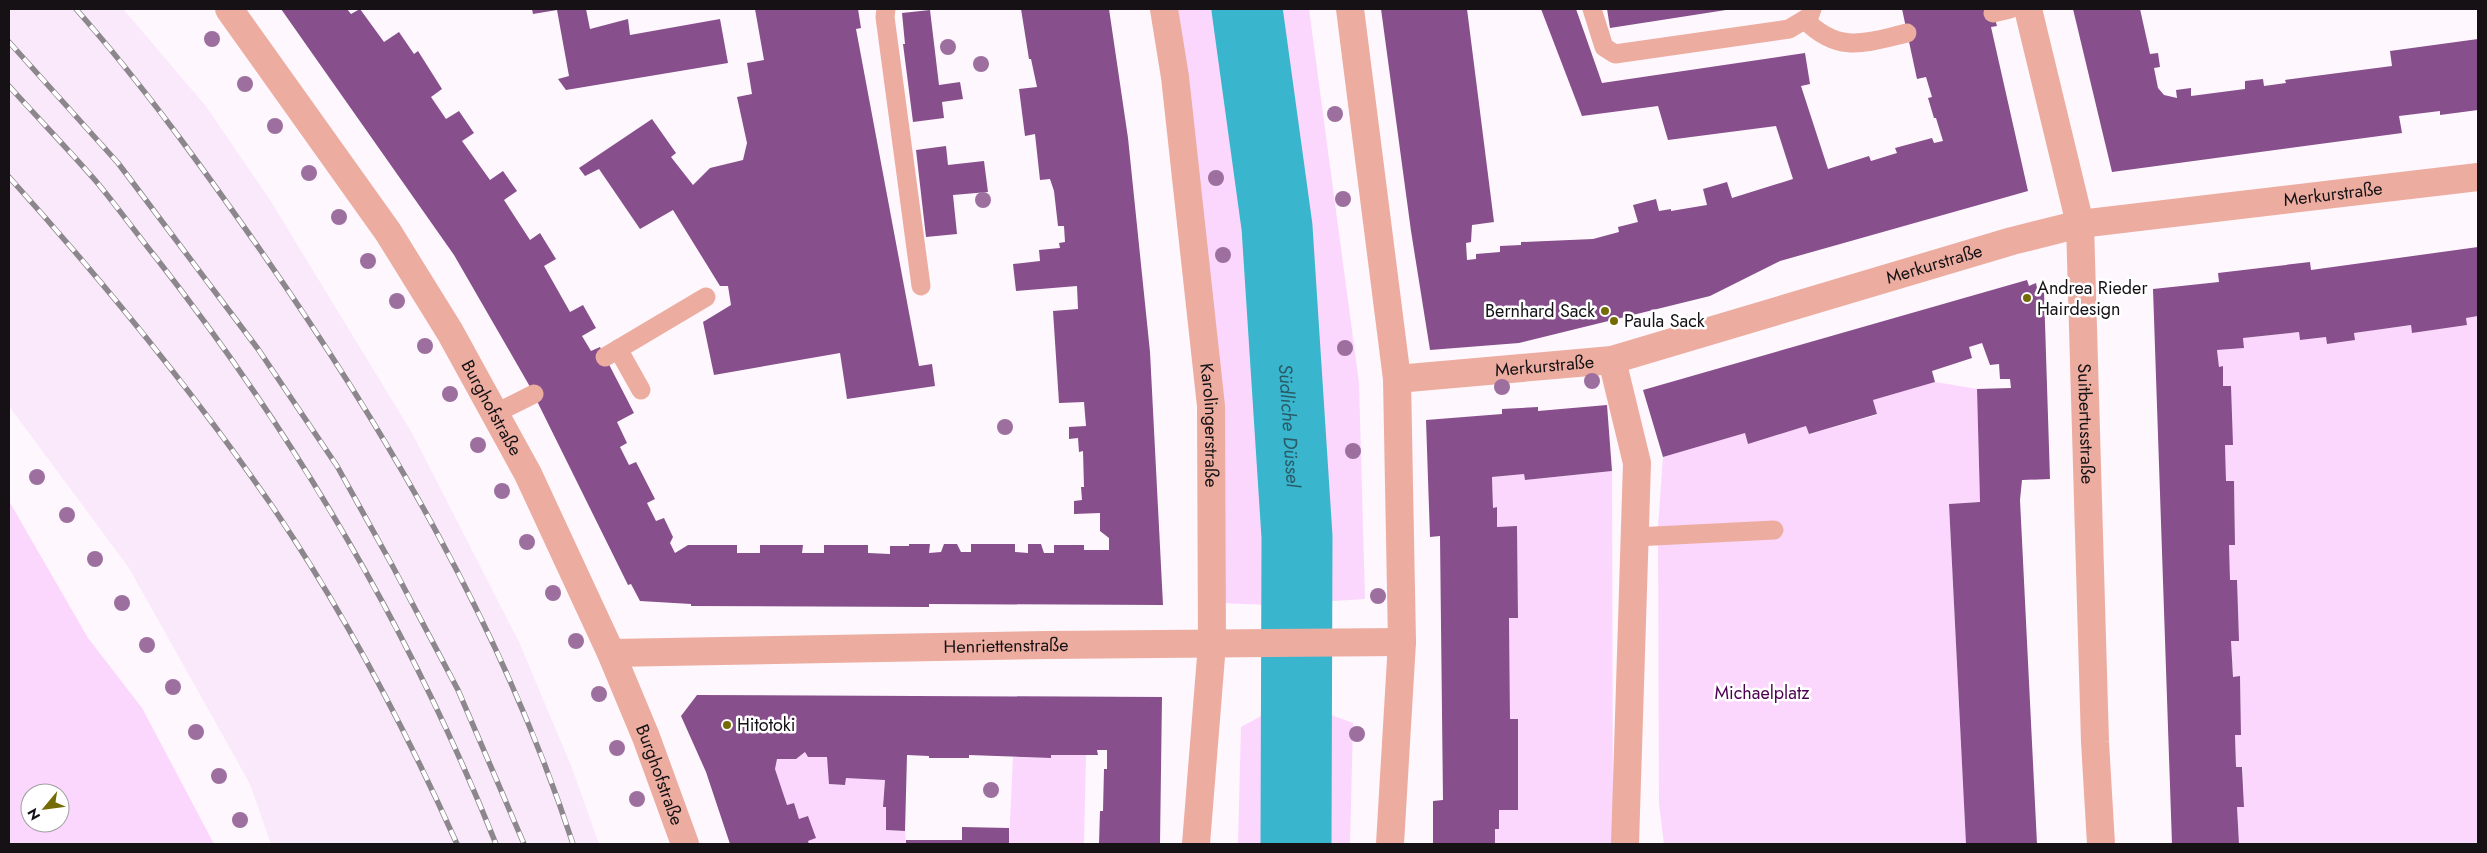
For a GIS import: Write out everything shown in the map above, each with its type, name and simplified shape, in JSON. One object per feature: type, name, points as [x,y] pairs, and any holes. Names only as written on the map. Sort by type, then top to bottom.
[{"type":"street","name":"Burghofstraße","points":[[229,9],[388,232],[450,332],[528,474],[611,653],[646,737],[685,844]]},
{"type":"street","name":"Karolingerstraße","points":[[1164,9],[1176,77],[1211,406],[1212,644],[1196,844]]},
{"type":"street","points":[[1350,9],[1355,63],[1397,379],[1402,642],[1390,844]]},
{"type":"street","name":"Suitbertusstraße","points":[[2028,9],[2080,224],[2095,742],[2101,844]]},
{"type":"street","name":"Merkurstraße","points":[[1397,379],[1612,360],[2012,241],[2080,224],[2478,177]]},
{"type":"street","points":[[1612,360],[1638,463],[1625,844]]},
{"type":"street","name":"Henriettenstraße","points":[[611,653],[1027,645],[1402,642]]},
{"type":"lane","points":[[886,9],[885,17],[921,286]]},
{"type":"lane","points":[[1592,9],[1604,47],[1615,54],[1789,29],[1808,14],[1817,32],[1832,40],[1848,44],[1861,44],[1907,33]]},
{"type":"lane","points":[[640,390],[612,353],[706,297]]},
{"type":"lane","points":[[494,414],[534,394]]},
{"type":"lane","points":[[1636,537],[1774,530]]},
{"type":"shaded area","points":[[9,9],[123,9],[205,105],[270,200],[412,433],[519,642],[572,768],[599,844],[271,844],[250,784],[129,568],[9,406]]},
{"type":"green space","points":[[1173,9],[1309,9],[1359,383],[1365,599],[1270,605],[1222,603]]},
{"type":"green space","points":[[2478,316],[2478,844],[2239,844],[2237,807],[2244,807],[2243,767],[2236,767],[2235,735],[2241,734],[2240,677],[2233,677],[2231,641],[2239,641],[2230,580],[2229,545],[2235,545],[2234,481],[2226,481],[2225,445],[2232,444],[2231,386],[2223,386],[2223,367],[2219,367],[2217,350],[2244,348],[2243,338],[2299,332],[2300,340],[2326,337],[2327,344],[2355,340],[2354,333],[2411,325],[2412,333],[2467,325],[2466,318]]},
{"type":"green space","name":"Michaelplatz","points":[[1935,382],[1977,389],[1980,502],[1949,504],[1966,844],[1664,844],[1659,804],[1658,527],[1663,457],[1745,433],[1748,444],[1806,426],[1809,434],[1877,415],[1873,400]]},
{"type":"green space","points":[[1612,471],[1613,844],[1495,844],[1495,829],[1499,829],[1499,810],[1518,810],[1518,719],[1510,719],[1509,618],[1518,617],[1517,527],[1497,527],[1497,507],[1493,508],[1492,477],[1524,474],[1525,480]]},
{"type":"green space","points":[[9,501],[88,638],[142,708],[214,844],[9,844]]},
{"type":"green space","points":[[1272,710],[1323,712],[1353,723],[1350,844],[1238,844],[1241,727]]},
{"type":"green space","points":[[805,752],[808,757],[827,757],[830,784],[845,785],[846,778],[885,778],[883,806],[886,807],[886,830],[905,831],[906,844],[809,844],[808,841],[815,838],[799,819],[794,803],[787,805],[775,769],[777,759],[796,759]]},
{"type":"green space","points":[[1051,755],[1086,755],[1084,844],[1009,844],[1013,757],[1051,758]]},
{"type":"building","points":[[281,9],[347,9],[351,14],[360,9],[384,42],[399,32],[414,54],[418,51],[442,89],[431,97],[446,119],[459,111],[474,133],[462,141],[490,180],[503,171],[517,191],[504,200],[530,240],[540,233],[556,259],[544,266],[570,312],[583,305],[596,328],[582,336],[591,351],[600,347],[634,413],[617,422],[627,443],[620,447],[629,465],[636,462],[655,499],[647,503],[656,521],[664,518],[673,537],[670,543],[675,553],[688,545],[737,545],[737,553],[760,553],[760,545],[803,545],[802,553],[824,553],[824,545],[868,545],[868,553],[890,554],[890,546],[909,546],[909,544],[930,544],[929,553],[941,552],[944,544],[957,544],[961,552],[971,552],[971,544],[1015,544],[1015,552],[1028,553],[1028,544],[1041,544],[1044,553],[1054,553],[1054,545],[1084,545],[1084,550],[1109,550],[1109,538],[1100,531],[1100,513],[1074,514],[1074,501],[1082,500],[1081,487],[1084,487],[1083,451],[1079,452],[1078,438],[1069,439],[1069,427],[1086,426],[1084,402],[1059,403],[1053,311],[1078,309],[1077,286],[1016,291],[1013,264],[1040,261],[1039,250],[1060,248],[1059,243],[1065,242],[1064,226],[1058,226],[1054,191],[1050,179],[1040,180],[1035,134],[1025,136],[1019,89],[1037,87],[1031,59],[1029,59],[1021,9],[1109,9],[1128,138],[1150,352],[1163,605],[929,604],[929,607],[691,606],[691,604],[640,601],[631,584],[628,585],[529,385],[454,255]]},
{"type":"building","points":[[532,9],[586,9],[590,29],[628,19],[630,35],[720,19],[728,63],[566,90],[558,79],[569,76],[557,10],[533,14]]},
{"type":"building","points":[[755,9],[858,9],[861,28],[856,29],[919,366],[932,364],[935,386],[847,399],[840,353],[714,375],[703,322],[731,305],[728,286],[720,286],[673,210],[640,229],[599,169],[585,176],[579,168],[652,119],[676,153],[671,157],[693,185],[710,168],[743,160],[747,143],[737,97],[752,94],[747,63],[764,60]]},
{"type":"building","points":[[1381,9],[1467,9],[1494,222],[1472,225],[1471,242],[1466,243],[1467,260],[1476,259],[1476,254],[1500,252],[1500,246],[1521,245],[1521,242],[1593,239],[1619,232],[1618,227],[1638,222],[1633,205],[1656,199],[1659,211],[1671,209],[1671,211],[1707,205],[1703,189],[1727,182],[1732,198],[1793,179],[1776,126],[1668,140],[1658,106],[1582,116],[1541,9],[1576,9],[1602,83],[1805,53],[1810,84],[1801,86],[1828,169],[1869,156],[1871,161],[1897,153],[1895,148],[1932,138],[1934,143],[1943,141],[1928,98],[1932,97],[1926,77],[1917,79],[1902,9],[1992,9],[1997,26],[1991,27],[2028,191],[1780,261],[1710,296],[1519,343],[1430,350],[1411,231]]},
{"type":"building","points":[[1607,9],[1726,9],[1726,10],[1610,28]]},
{"type":"building","points":[[2073,9],[2140,9],[2150,54],[2158,53],[2160,67],[2154,68],[2158,88],[2164,95],[2177,98],[2176,90],[2191,88],[2191,96],[2245,89],[2245,81],[2263,79],[2264,86],[2286,83],[2285,80],[2392,66],[2390,51],[2478,39],[2478,110],[2440,115],[2440,111],[2399,116],[2402,133],[2112,172]]},
{"type":"building","points":[[930,10],[939,85],[960,82],[963,99],[942,102],[944,118],[913,122],[903,44],[905,44],[902,13]]},
{"type":"building","points":[[946,146],[948,165],[984,161],[988,192],[953,195],[957,234],[926,237],[916,150]]},
{"type":"building","points":[[2478,247],[2478,316],[2466,318],[2467,325],[2412,333],[2411,325],[2354,333],[2355,340],[2327,344],[2326,337],[2300,340],[2299,332],[2243,338],[2244,348],[2217,350],[2219,367],[2223,366],[2223,386],[2231,386],[2233,445],[2225,445],[2226,481],[2234,481],[2235,545],[2229,545],[2230,580],[2237,580],[2239,641],[2231,641],[2233,677],[2240,676],[2241,735],[2235,735],[2236,767],[2242,767],[2244,807],[2237,807],[2239,844],[2172,844],[2153,289],[2219,282],[2218,273],[2310,262],[2311,270]]},
{"type":"building","points":[[2027,280],[2029,286],[2036,283],[2038,293],[2044,292],[2050,479],[2022,480],[2020,500],[2037,844],[1966,844],[1949,504],[1980,502],[1977,389],[2011,388],[2010,379],[2000,379],[1999,364],[1990,365],[1982,343],[1969,347],[1972,358],[1932,371],[1935,382],[1873,400],[1877,414],[1809,434],[1806,426],[1748,444],[1745,433],[1663,457],[1643,390]]},
{"type":"building","points":[[1607,405],[1612,471],[1525,480],[1524,474],[1492,477],[1493,508],[1497,507],[1497,527],[1517,526],[1518,618],[1509,618],[1510,719],[1518,719],[1518,810],[1499,810],[1499,829],[1495,829],[1495,844],[1433,844],[1433,801],[1443,800],[1440,536],[1430,537],[1426,420],[1502,414],[1502,409],[1538,407],[1538,411]]},
{"type":"building","points":[[697,695],[1162,697],[1160,844],[1099,844],[1100,811],[1103,811],[1104,769],[1107,769],[1107,750],[1097,750],[1098,755],[1051,755],[1051,758],[969,755],[969,758],[929,758],[929,756],[907,755],[905,831],[886,830],[886,807],[883,807],[885,780],[846,778],[845,785],[829,784],[827,757],[808,757],[805,752],[796,759],[777,759],[775,769],[787,805],[794,803],[799,819],[808,816],[816,838],[808,841],[809,844],[730,844],[706,772],[681,716]]},
{"type":"building","points":[[962,827],[1009,828],[1009,844],[906,844],[906,840],[962,840]]},
{"type":"waterway","name":"Südliche Düssel","points":[[1247,9],[1277,227],[1297,537],[1296,844]]},
{"type":"railway","points":[[76,9],[148,97],[261,251],[354,391],[398,463],[439,536],[513,687],[545,765],[573,844]]},
{"type":"railway","points":[[9,42],[118,163],[258,349],[337,466],[458,690],[524,844]]},
{"type":"railway","points":[[9,86],[111,199],[208,327],[257,396],[303,467],[347,540],[427,689],[463,766],[496,844]]},
{"type":"railway","points":[[9,177],[78,255],[145,336],[209,418],[270,503],[323,585],[371,669],[416,756],[457,844]]},
{"type":"place","name":"Andrea Rieder Hairdesign","points":[[2027,298]]},
{"type":"place","name":"Bernhard Sack","points":[[1605,311]]},
{"type":"place","name":"Paula Sack","points":[[1614,321]]},
{"type":"place","name":"Hitotoki","points":[[727,725]]}]
